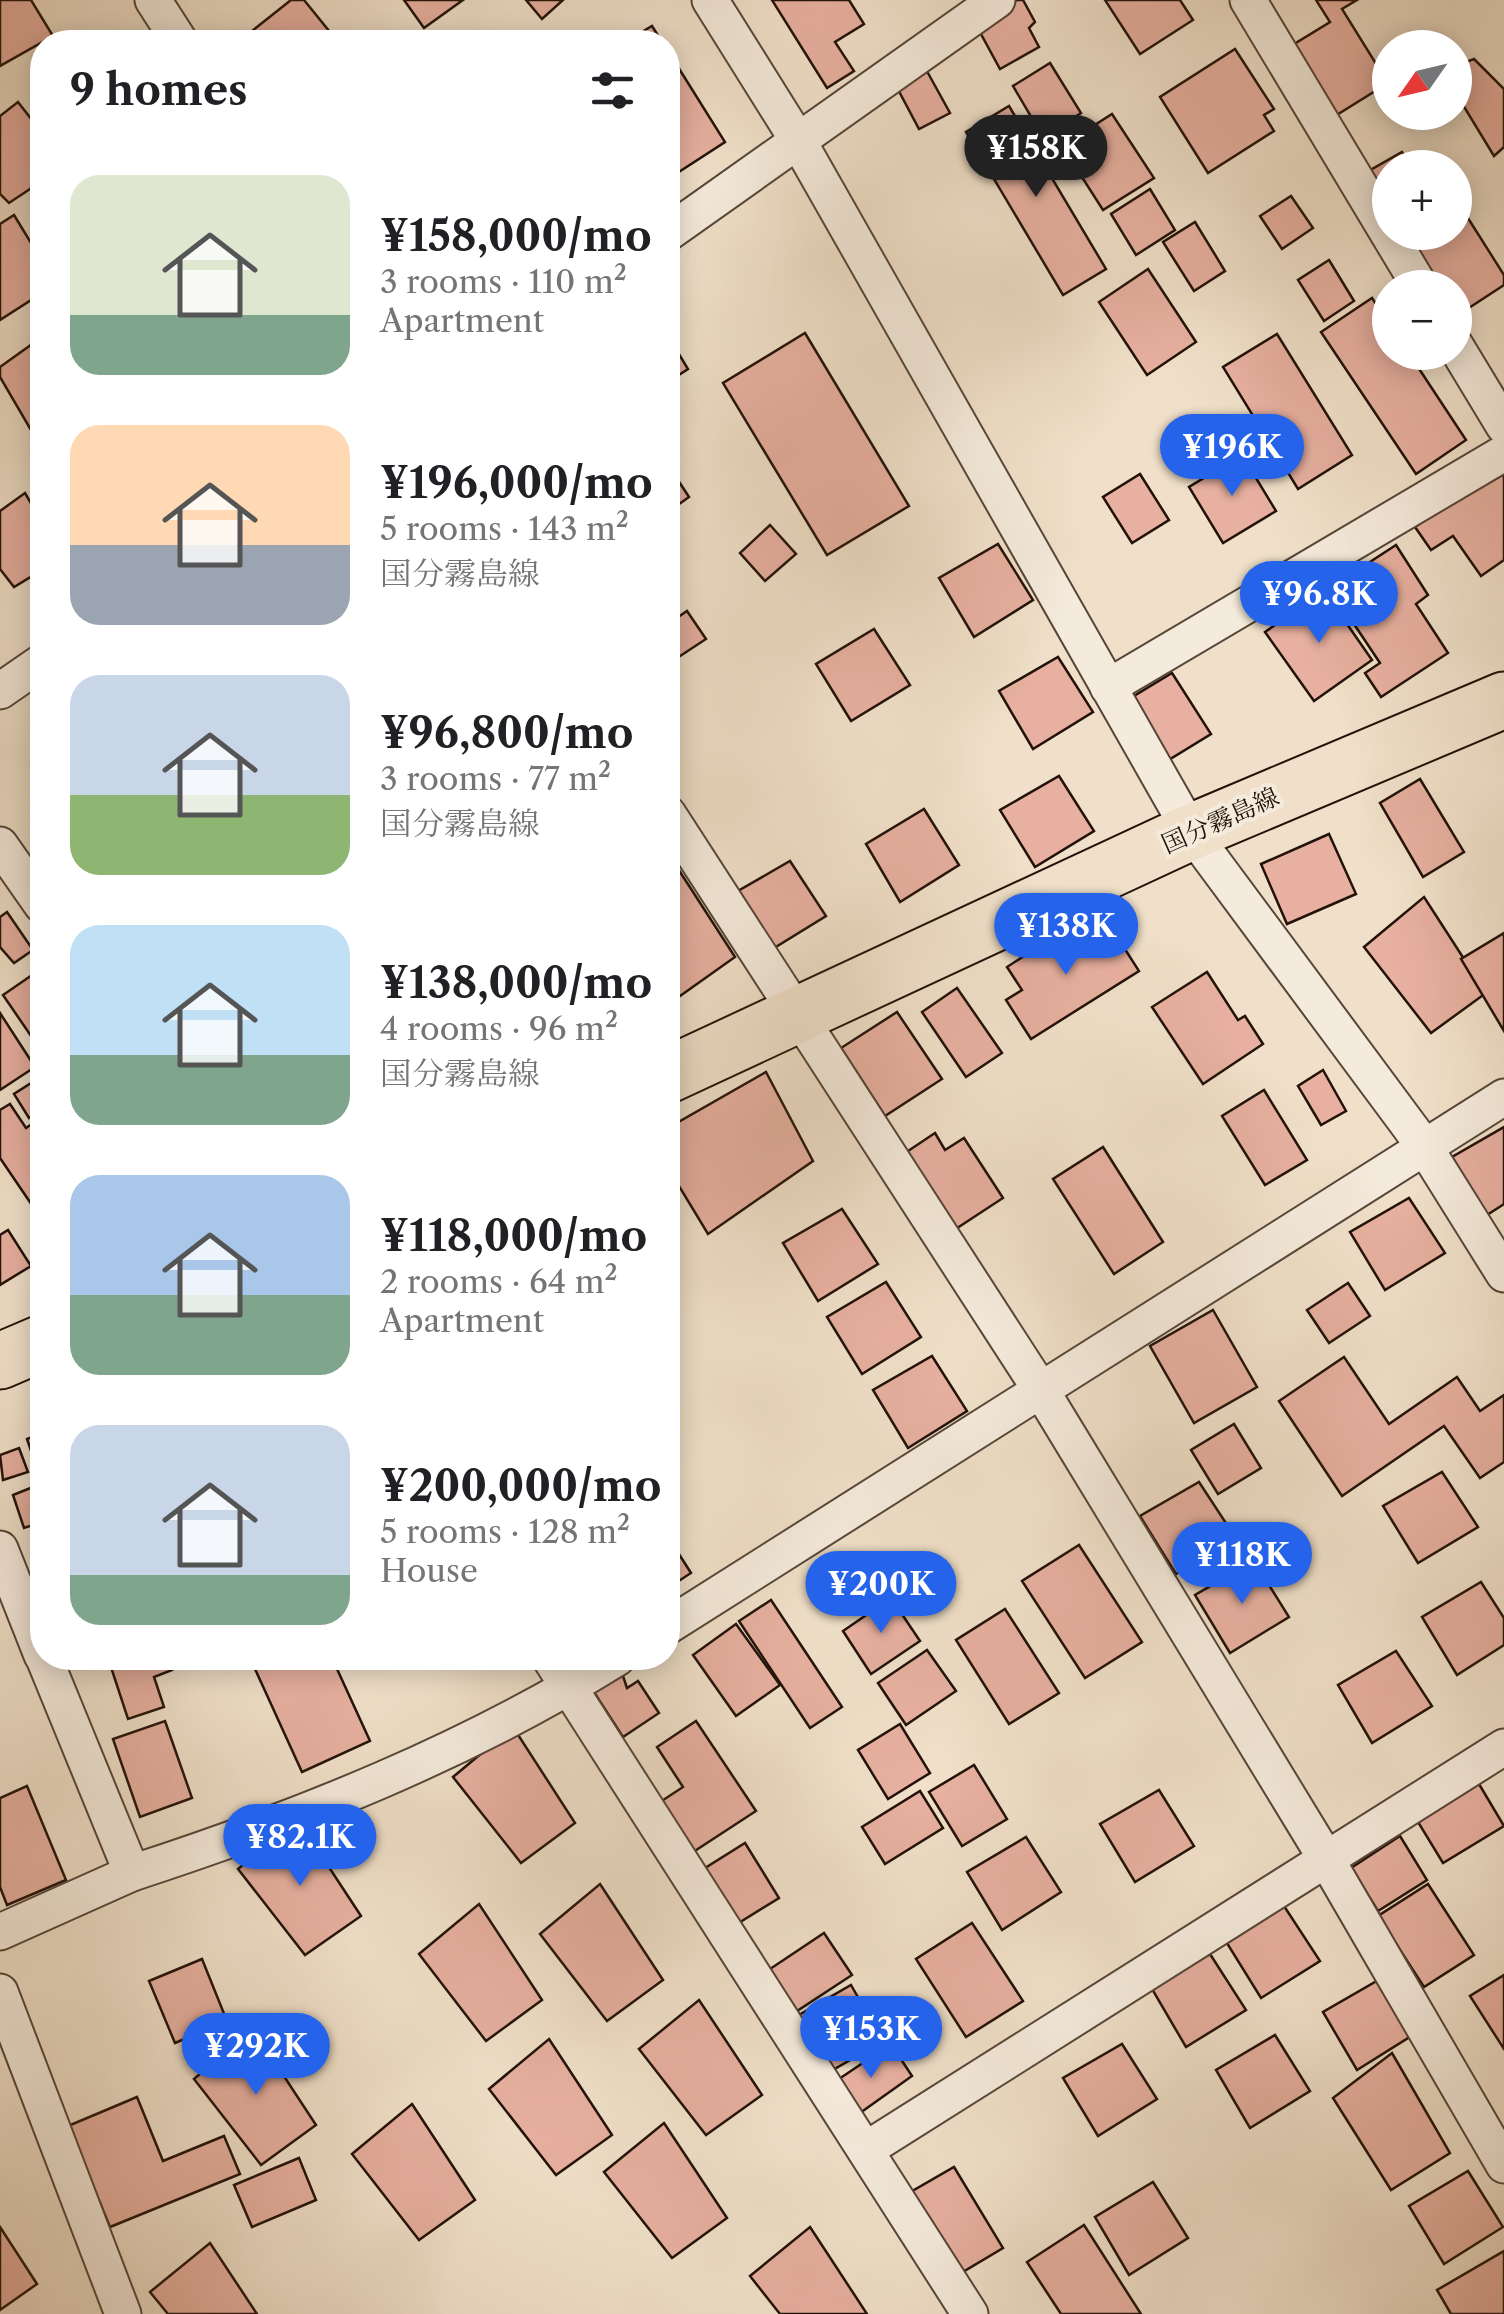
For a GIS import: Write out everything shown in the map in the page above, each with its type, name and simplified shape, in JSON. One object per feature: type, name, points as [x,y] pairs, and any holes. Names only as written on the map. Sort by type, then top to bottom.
[{"type":"main road","name":"国分霧島線","points":[[680,1070],[1191,832],[1504,700]]},
{"type":"main road","points":[[0,1361],[30,1349]]},
{"type":"street","points":[[154,0],[173,30]]},
{"type":"street","points":[[710,0],[798,139],[1191,832],[1424,1146],[1504,1274]]},
{"type":"street","points":[[680,224],[996,0]]},
{"type":"street","points":[[1248,0],[1410,270]]},
{"type":"street","points":[[1471,370],[1504,426]]},
{"type":"street","points":[[1108,687],[1504,453]]},
{"type":"street","points":[[0,690],[30,670]]},
{"type":"street","points":[[680,833],[1042,1392],[1325,1856],[1504,2165]]},
{"type":"street","points":[[0,845],[30,888]]},
{"type":"street","points":[[680,1618],[1504,1098]]},
{"type":"street","points":[[0,1549],[30,1624]]},
{"type":"street","points":[[49,1670],[132,1873]]},
{"type":"street","points":[[558,1670],[970,2314]]},
{"type":"street","points":[[0,1932],[132,1873],[277,1826],[396,1774],[598,1670]]},
{"type":"street","points":[[866,2149],[1504,1746]]},
{"type":"street","points":[[0,1992],[124,2314]]},
{"type":"building","points":[[0,0],[31,0],[49,30],[30,30],[30,49],[0,66]]},
{"type":"building","points":[[291,0],[304,0],[328,30],[253,30]]},
{"type":"building","points":[[404,0],[463,0],[424,28]]},
{"type":"building","points":[[526,0],[563,0],[542,19]]},
{"type":"building","points":[[772,0],[849,0],[864,24],[835,42],[854,71],[827,88]]},
{"type":"building","points":[[1023,0],[1035,22],[1029,28],[1039,47],[1000,69],[975,23]]},
{"type":"building","points":[[1105,0],[1180,0],[1193,20],[1140,54]]},
{"type":"building","points":[[1316,0],[1357,0],[1342,9],[1372,57],[1372,93],[1335,116],[1291,46],[1330,22]]},
{"type":"building","points":[[1235,49],[1274,109],[1264,115],[1274,131],[1208,173],[1160,97]]},
{"type":"building","points":[[1472,60],[1504,89],[1504,147],[1494,156],[1472,120]]},
{"type":"building","points":[[1050,63],[1081,113],[1043,137],[1013,86]]},
{"type":"building","points":[[923,64],[950,113],[919,129],[893,80]]},
{"type":"building","points":[[680,70],[725,142],[680,171]]},
{"type":"building","points":[[18,102],[30,118],[30,189],[9,203],[0,194],[0,116]]},
{"type":"building","points":[[1009,106],[1106,269],[1063,295],[966,132]]},
{"type":"building","points":[[1112,114],[1154,178],[1103,210],[1062,146]]},
{"type":"building","points":[[1150,189],[1175,230],[1136,255],[1111,214]]},
{"type":"building","points":[[1291,196],[1313,228],[1282,249],[1260,216]]},
{"type":"building","points":[[14,215],[30,241],[30,301],[0,320],[0,224]]},
{"type":"building","points":[[1195,222],[1225,271],[1194,291],[1163,242]]},
{"type":"building","points":[[1472,224],[1504,275],[1504,285],[1472,306],[1472,270],[1425,270],[1412,250],[1472,250]]},
{"type":"building","points":[[1329,260],[1354,301],[1324,321],[1298,280]]},
{"type":"building","points":[[1148,269],[1196,342],[1147,375],[1099,302]]},
{"type":"building","points":[[1372,298],[1372,370],[1420,370],[1466,440],[1416,474],[1321,332]]},
{"type":"building","points":[[805,333],[909,506],[827,555],[723,383]]},
{"type":"building","points":[[1277,334],[1352,455],[1298,489],[1223,367]]},
{"type":"building","points":[[30,346],[30,428],[0,377],[0,367]]},
{"type":"building","points":[[680,356],[688,369],[680,374]]},
{"type":"building","points":[[1242,455],[1276,511],[1223,543],[1189,487]]},
{"type":"building","points":[[1498,468],[1504,477],[1504,560],[1481,576],[1453,536],[1431,550],[1415,527]]},
{"type":"building","points":[[1140,474],[1169,520],[1132,543],[1103,497]]},
{"type":"building","points":[[680,483],[689,497],[680,503]]},
{"type":"building","points":[[25,493],[30,502],[30,577],[14,587],[0,569],[0,511]]},
{"type":"building","points":[[770,525],[796,554],[765,581],[740,553]]},
{"type":"building","points":[[998,544],[1033,600],[974,637],[939,578]]},
{"type":"building","points":[[1396,545],[1428,595],[1416,604],[1448,653],[1381,697],[1365,673],[1380,663],[1330,588]]},
{"type":"building","points":[[1324,591],[1372,660],[1314,701],[1265,632]]},
{"type":"building","points":[[687,611],[706,639],[680,656],[680,616]]},
{"type":"building","points":[[874,629],[910,685],[851,721],[816,664]]},
{"type":"building","points":[[1058,657],[1093,712],[1033,749],[999,691]]},
{"type":"building","points":[[1172,673],[1211,734],[1167,761],[1129,699]]},
{"type":"building","points":[[1059,776],[1094,831],[1035,867],[1000,810]]},
{"type":"building","points":[[1420,779],[1464,852],[1423,877],[1380,803]]},
{"type":"building","points":[[924,809],[959,865],[900,902],[866,844]]},
{"type":"building","points":[[1329,834],[1356,894],[1287,924],[1261,864]]},
{"type":"building","points":[[790,861],[826,916],[766,953],[731,895]]},
{"type":"building","points":[[680,872],[735,957],[680,996]]},
{"type":"building","points":[[1424,897],[1486,993],[1431,1033],[1364,947]]},
{"type":"building","points":[[7,912],[30,946],[30,952],[14,963],[0,947],[0,917]]},
{"type":"building","points":[[1075,923],[1090,948],[1114,932],[1139,971],[1031,1039],[1006,1000],[1022,990],[1007,967]]},
{"type":"building","points":[[1504,933],[1504,1031],[1461,959]]},
{"type":"building","points":[[1207,972],[1238,1020],[1245,1016],[1263,1044],[1203,1084],[1152,1007]]},
{"type":"building","points":[[30,976],[30,1034],[3,995]]},
{"type":"building","points":[[957,988],[1002,1053],[966,1077],[922,1012]]},
{"type":"building","points":[[897,1012],[942,1079],[885,1116],[841,1048]]},
{"type":"building","points":[[0,1013],[30,1059],[30,1070],[0,1090]]},
{"type":"building","points":[[1323,1070],[1346,1111],[1321,1125],[1298,1086]]},
{"type":"building","points":[[766,1072],[813,1161],[708,1234],[680,1188],[680,1121]]},
{"type":"building","points":[[30,1084],[30,1117],[29,1118],[14,1094]]},
{"type":"building","points":[[1264,1090],[1307,1160],[1265,1185],[1222,1116]]},
{"type":"building","points":[[10,1104],[26,1128],[30,1125],[30,1202],[0,1158],[0,1110]]},
{"type":"building","points":[[1504,1127],[1504,1204],[1487,1215],[1452,1157]]},
{"type":"building","points":[[935,1133],[945,1150],[964,1138],[1003,1198],[945,1236],[896,1159]]},
{"type":"building","points":[[1103,1147],[1163,1242],[1114,1274],[1053,1179]]},
{"type":"building","points":[[1409,1198],[1445,1253],[1385,1290],[1350,1232]]},
{"type":"building","points":[[842,1209],[878,1264],[818,1301],[783,1243]]},
{"type":"building","points":[[8,1230],[30,1267],[0,1285],[0,1235]]},
{"type":"building","points":[[886,1282],[921,1337],[862,1374],[827,1317]]},
{"type":"building","points":[[1348,1283],[1370,1316],[1329,1343],[1307,1310]]},
{"type":"building","points":[[1213,1310],[1257,1387],[1194,1423],[1150,1346]]},
{"type":"building","points":[[932,1356],[967,1411],[908,1448],[873,1390]]},
{"type":"building","points":[[1344,1357],[1389,1424],[1457,1377],[1480,1411],[1504,1395],[1504,1462],[1480,1478],[1444,1426],[1342,1496],[1279,1401]]},
{"type":"building","points":[[1234,1424],[1261,1468],[1218,1494],[1191,1450]]},
{"type":"building","points":[[19,1448],[28,1472],[3,1480],[0,1455]]},
{"type":"building","points":[[1442,1472],[1478,1527],[1418,1563],[1383,1506]]},
{"type":"building","points":[[1199,1482],[1235,1537],[1176,1574],[1140,1516]]},
{"type":"building","points":[[30,1488],[30,1526],[24,1528],[13,1495]]},
{"type":"building","points":[[1079,1545],[1142,1642],[1085,1678],[1022,1581]]},
{"type":"building","points":[[680,1556],[691,1573],[680,1580]]},
{"type":"building","points":[[1254,1561],[1289,1617],[1230,1653],[1195,1595]]},
{"type":"building","points":[[1481,1582],[1504,1618],[1504,1645],[1457,1675],[1422,1617]]},
{"type":"building","points":[[891,1598],[920,1641],[871,1674],[843,1631]]},
{"type":"building","points":[[771,1600],[842,1707],[810,1728],[739,1621]]},
{"type":"building","points":[[1005,1609],[1059,1693],[1009,1724],[956,1640]]},
{"type":"building","points":[[736,1624],[780,1685],[736,1716],[693,1655]]},
{"type":"building","points":[[927,1650],[956,1691],[906,1725],[878,1683]]},
{"type":"building","points":[[1396,1651],[1432,1706],[1372,1743],[1338,1685]]},
{"type":"building","points":[[112,1670],[172,1670],[154,1677],[164,1707],[128,1719]]},
{"type":"building","points":[[255,1670],[337,1670],[370,1741],[302,1772]]},
{"type":"building","points":[[621,1670],[627,1688],[638,1681],[659,1713],[623,1737],[590,1686]]},
{"type":"building","points":[[165,1721],[192,1798],[140,1817],[113,1739]]},
{"type":"building","points":[[696,1721],[756,1811],[687,1856],[654,1806],[683,1787],[657,1747]]},
{"type":"building","points":[[900,1724],[930,1773],[888,1799],[858,1750]]},
{"type":"building","points":[[513,1727],[575,1823],[521,1863],[453,1777]]},
{"type":"building","points":[[974,1765],[1007,1819],[962,1846],[929,1792]]},
{"type":"building","points":[[1479,1784],[1504,1826],[1443,1863],[1418,1822]]},
{"type":"building","points":[[27,1786],[66,1880],[7,1905],[0,1887],[0,1798]]},
{"type":"building","points":[[1159,1790],[1194,1846],[1135,1882],[1100,1824]]},
{"type":"building","points":[[920,1791],[943,1828],[885,1864],[862,1827]]},
{"type":"building","points":[[298,1820],[361,1916],[305,1955],[238,1869]]},
{"type":"building","points":[[1400,1836],[1427,1880],[1378,1911],[1351,1868]]},
{"type":"building","points":[[1026,1837],[1061,1892],[1002,1930],[967,1872]]},
{"type":"building","points":[[745,1843],[779,1898],[737,1924],[702,1870]]},
{"type":"building","points":[[600,1884],[663,1980],[607,2021],[540,1934]]},
{"type":"building","points":[[1428,1884],[1474,1955],[1424,1987],[1378,1916]]},
{"type":"building","points":[[479,1904],[542,2000],[486,2041],[419,1954]]},
{"type":"building","points":[[1284,1906],[1320,1961],[1261,1998],[1225,1940]]},
{"type":"building","points":[[972,1923],[1023,2001],[966,2037],[916,1959]]},
{"type":"building","points":[[824,1933],[852,1975],[794,2013],[767,1971]]},
{"type":"building","points":[[1210,1954],[1246,2010],[1186,2047],[1152,1989]]},
{"type":"building","points":[[202,1959],[227,2021],[175,2043],[149,1981]]},
{"type":"building","points":[[1504,1975],[1504,2049],[1470,1996]]},
{"type":"building","points":[[1382,1978],[1416,2033],[1357,2070],[1323,2012]]},
{"type":"building","points":[[851,1985],[883,2041],[831,2071],[799,2015]]},
{"type":"building","points":[[699,2000],[762,2095],[706,2135],[639,2049]]},
{"type":"building","points":[[253,2029],[316,2125],[261,2165],[194,2079]]},
{"type":"building","points":[[1275,2035],[1310,2091],[1250,2128],[1216,2070]]},
{"type":"building","points":[[549,2039],[612,2135],[556,2175],[489,2089]]},
{"type":"building","points":[[891,2044],[912,2076],[853,2118],[830,2085]]},
{"type":"building","points":[[1122,2044],[1157,2099],[1098,2136],[1063,2078]]},
{"type":"building","points":[[1392,2053],[1450,2153],[1391,2190],[1333,2098]]},
{"type":"building","points":[[137,2097],[163,2161],[224,2136],[240,2174],[110,2227],[68,2126]]},
{"type":"building","points":[[412,2104],[475,2200],[419,2240],[352,2154]]},
{"type":"building","points":[[664,2123],[727,2218],[672,2258],[604,2172]]},
{"type":"building","points":[[299,2158],[316,2200],[252,2227],[234,2185]]},
{"type":"building","points":[[954,2167],[1003,2248],[951,2279],[902,2197]]},
{"type":"building","points":[[1468,2171],[1503,2227],[1444,2264],[1409,2206]]},
{"type":"building","points":[[1153,2182],[1188,2238],[1129,2275],[1095,2217]]},
{"type":"building","points":[[1084,2225],[1141,2314],[1061,2314],[1027,2262]]},
{"type":"building","points":[[0,2227],[37,2284],[0,2310]]},
{"type":"building","points":[[810,2227],[867,2314],[780,2314],[750,2276]]},
{"type":"building","points":[[210,2243],[257,2314],[168,2314],[150,2292]]},
{"type":"building","points":[[1504,2251],[1504,2314],[1451,2314],[1437,2290]]}]
